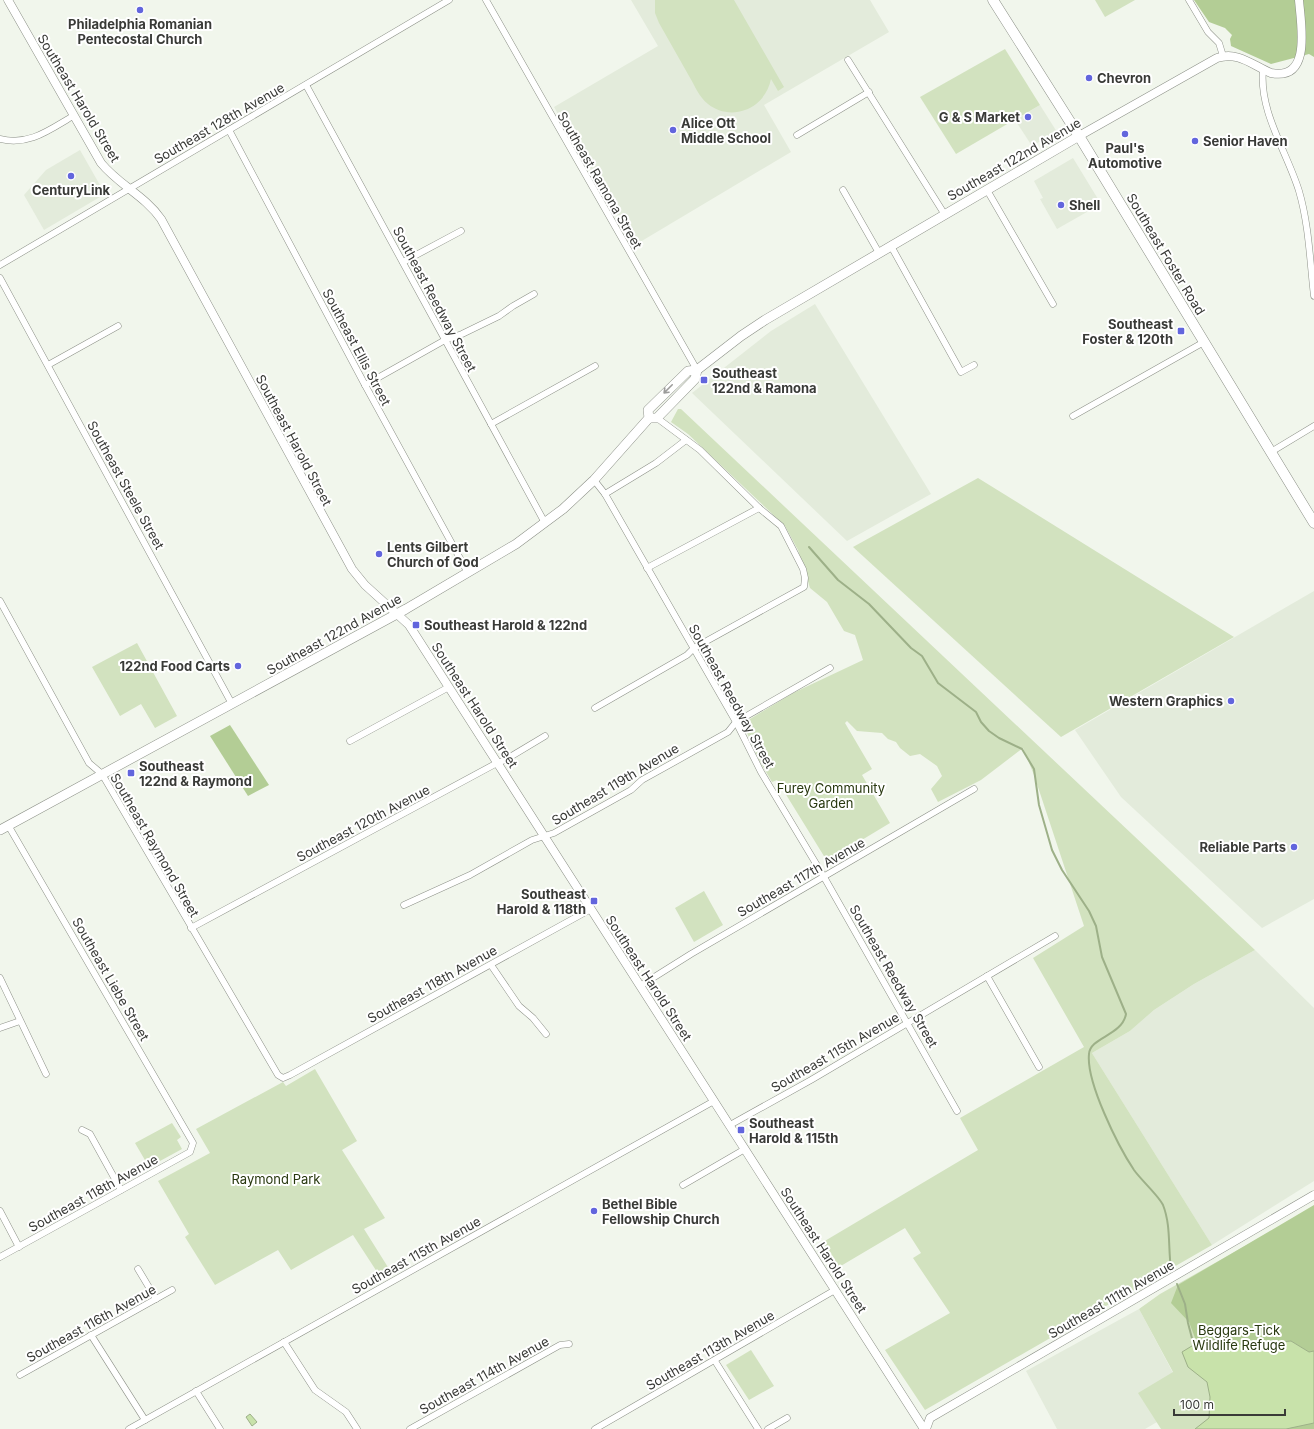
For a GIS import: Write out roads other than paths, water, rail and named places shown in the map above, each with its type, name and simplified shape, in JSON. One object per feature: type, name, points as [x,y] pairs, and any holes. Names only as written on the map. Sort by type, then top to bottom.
[{"type":"main road","name":"Southeast Foster Road","points":[[993,0],[1079,136],[1314,523]]},
{"type":"main road","name":"Southeast 122nd Avenue","points":[[4,828],[397,614],[516,544],[545,523],[594,480],[653,418],[648,410],[688,371],[697,370],[755,326],[1079,136]]},
{"type":"street","name":"Southeast Harold Street","points":[[8,0],[101,163],[116,179],[149,204],[161,219],[352,570],[365,585],[409,625],[925,1429]]},
{"type":"street","name":"Southeast 128th Avenue","points":[[0,265],[449,0]]},
{"type":"street","name":"Southeast Ramona Street","points":[[486,0],[652,294],[697,370]]},
{"type":"street","points":[[1189,0],[1208,32],[1219,43],[1223,56],[1237,56],[1263,70],[1281,75],[1291,71],[1298,62],[1301,44],[1299,0]]},
{"type":"street","name":"Southeast 122nd Avenue","points":[[1079,136],[1210,61],[1223,56]]},
{"type":"street","points":[[848,60],[945,215]]},
{"type":"street","points":[[1263,70],[1263,90],[1269,114],[1303,205],[1314,296]]},
{"type":"street","name":"Southeast Reedway Street","points":[[306,84],[545,523]]},
{"type":"street","points":[[797,134],[869,92]]},
{"type":"street","points":[[0,139],[17,142],[34,138],[73,116]]},
{"type":"street","name":"Southeast Ellis Street","points":[[229,130],[365,386],[468,573]]},
{"type":"street","points":[[843,190],[879,253]]},
{"type":"street","points":[[987,190],[1053,304]]},
{"type":"street","points":[[403,262],[461,231]]},
{"type":"street","points":[[891,246],[961,372],[974,365]]},
{"type":"street","name":"Southeast Steele Street","points":[[0,278],[232,704]]},
{"type":"street","points":[[365,386],[445,340],[487,322],[534,294]]},
{"type":"street","points":[[48,365],[118,326]]},
{"type":"street","points":[[1073,416],[1204,342]]},
{"type":"street","points":[[491,424],[595,366]]},
{"type":"street","points":[[595,708],[687,655],[694,648],[804,587],[805,578],[803,569],[781,526],[759,508],[700,450],[653,418]]},
{"type":"street","points":[[1271,452],[1314,426]]},
{"type":"street","points":[[606,494],[656,463],[686,440]]},
{"type":"street","name":"Southeast Reedway Street","points":[[594,480],[606,494],[736,722],[761,772],[908,1022],[957,1111]]},
{"type":"street","points":[[648,568],[759,508]]},
{"type":"street","name":"Southeast Raymond Street","points":[[0,601],[90,763],[102,774],[278,1075],[283,1078]]},
{"type":"street","name":"Southeast 119th Avenue","points":[[404,905],[470,875],[532,840],[554,833],[631,790],[642,780],[728,732],[736,722],[830,668]]},
{"type":"street","points":[[350,741],[449,687]]},
{"type":"street","name":"Southeast 120th Avenue","points":[[191,928],[505,760],[545,736]]},
{"type":"street","name":"Southeast 117th Avenue","points":[[640,986],[690,954],[974,789]]},
{"type":"street","name":"Southeast Liebe Street","points":[[4,828],[188,1131],[193,1144]]},
{"type":"street","name":"Southeast 118th Avenue","points":[[283,1078],[591,909]]},
{"type":"street","name":"Southeast 115th Avenue","points":[[730,1125],[811,1080],[1055,936]]},
{"type":"street","points":[[491,965],[516,1002],[533,1018],[546,1034]]},
{"type":"street","points":[[987,976],[1039,1067]]},
{"type":"street","points":[[0,978],[46,1074]]},
{"type":"street","points":[[0,1028],[20,1021]]},
{"type":"street","name":"Southeast 115th Avenue","points":[[131,1428],[714,1101]]},
{"type":"street","points":[[82,1130],[90,1134],[121,1190]]},
{"type":"street","name":"Southeast 118th Avenue","points":[[0,1257],[190,1152],[193,1144]]},
{"type":"street","points":[[684,1185],[745,1148]]},
{"type":"street","name":"Southeast 111th Avenue","points":[[925,1429],[930,1418],[1314,1195]]},
{"type":"street","points":[[0,1212],[19,1247]]},
{"type":"street","points":[[138,1269],[156,1299]]},
{"type":"street","name":"Southeast 116th Avenue","points":[[20,1375],[172,1290]]},
{"type":"street","name":"Southeast 113th Avenue","points":[[595,1429],[835,1290]]},
{"type":"street","points":[[91,1335],[145,1420]]},
{"type":"street","points":[[284,1342],[315,1390],[346,1412],[357,1429]]},
{"type":"street","name":"Southeast 114th Avenue","points":[[410,1429],[560,1345],[569,1344]]},
{"type":"street","points":[[714,1361],[758,1429]]},
{"type":"street","points":[[196,1391],[220,1429]]},
{"type":"street","points":[[768,1429],[787,1418]]},
{"type":"waterway","points":[[809,547],[838,580],[869,604],[911,648],[922,656],[938,683],[976,712],[981,722],[989,731],[999,738],[1022,749],[1034,769],[1039,805],[1052,850],[1062,870],[1089,911],[1096,926],[1102,957],[1126,1014],[1119,1027],[1091,1048],[1089,1054],[1089,1066],[1093,1081],[1104,1114],[1127,1159],[1137,1174],[1158,1197],[1163,1205],[1167,1220],[1171,1269]]},
{"type":"waterway","points":[[1177,1284],[1185,1304],[1194,1346]]},
{"type":"place","name":"Philadelphia Romanian Pentecostal Church","points":[[140,10]]},
{"type":"place","name":"Chevron","points":[[1089,78]]},
{"type":"place","name":"G & S Market","points":[[1028,117]]},
{"type":"place","name":"Alice Ott Middle School","points":[[673,130]]},
{"type":"place","name":"Paul's Automotive","points":[[1125,134]]},
{"type":"place","name":"Senior Haven","points":[[1195,141]]},
{"type":"place","name":"CenturyLink","points":[[71,176]]},
{"type":"place","name":"Shell","points":[[1061,205]]},
{"type":"place","name":"Southeast Foster & 120th","points":[[1181,331]]},
{"type":"place","name":"Southeast 122nd & Ramona","points":[[704,380]]},
{"type":"place","name":"Lents Gilbert Church of God","points":[[379,554]]},
{"type":"place","name":"Southeast Harold & 122nd","points":[[416,625]]},
{"type":"place","name":"122nd Food Carts","points":[[238,666]]},
{"type":"place","name":"Western Graphics","points":[[1231,701]]},
{"type":"place","name":"Southeast 122nd & Raymond","points":[[131,773]]},
{"type":"place","name":"Reliable Parts","points":[[1294,847]]},
{"type":"place","name":"Southeast Harold & 118th","points":[[594,901]]},
{"type":"place","name":"Southeast Harold & 115th","points":[[741,1130]]},
{"type":"place","name":"Bethel Bible Fellowship Church","points":[[594,1211]]},
{"type":"park label","name":"Furey Community Garden","points":[[831,796]]},
{"type":"park label","name":"Raymond Park","points":[[276,1179]]},
{"type":"park label","name":"Beggars-Tick Wildlife Refuge","points":[[1239,1338]]}]
